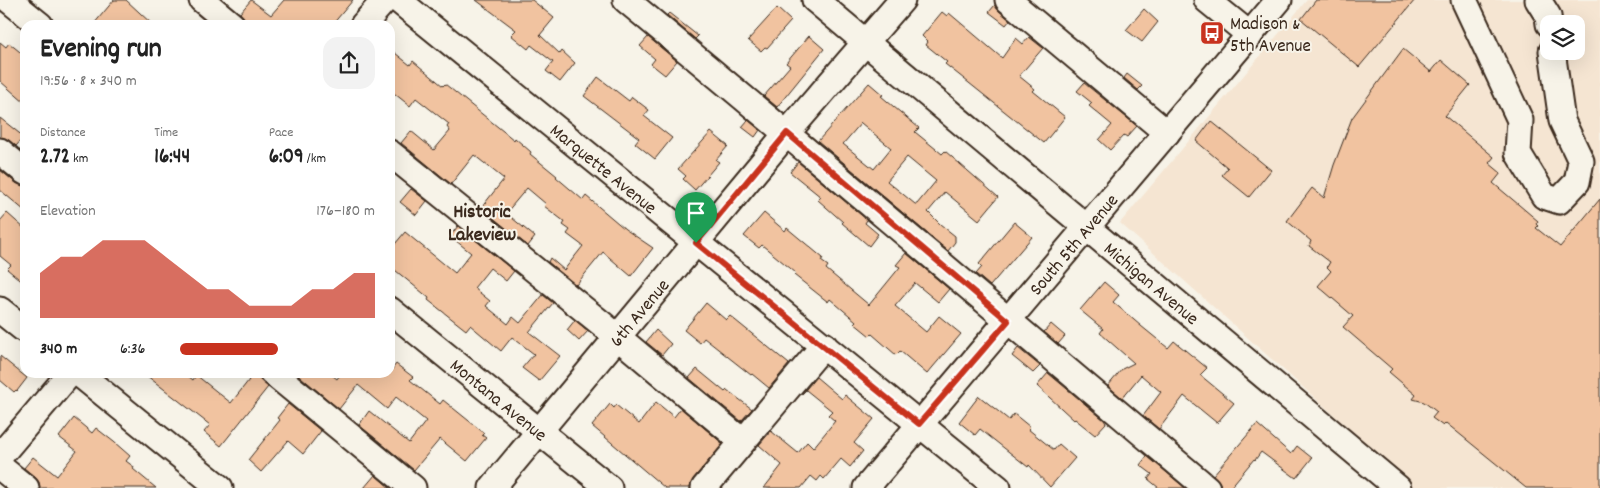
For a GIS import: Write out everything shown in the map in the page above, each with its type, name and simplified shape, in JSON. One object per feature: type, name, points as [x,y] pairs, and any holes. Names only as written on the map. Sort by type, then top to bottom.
[{"type":"street","points":[[9,0],[34,20]]},
{"type":"street","points":[[202,0],[226,20]]},
{"type":"street","points":[[367,20],[385,0]]},
{"type":"street","name":"Marquette Avenue","points":[[398,0],[998,488]]},
{"type":"street","points":[[626,0],[787,133],[1207,488]]},
{"type":"street","name":"Michigan Avenue","points":[[815,0],[1088,227],[1389,485]]},
{"type":"street","name":"6th Avenue","points":[[492,488],[787,133],[902,0]]},
{"type":"street","points":[[1008,0],[1166,132]]},
{"type":"street","points":[[1208,0],[1250,35]]},
{"type":"street","name":"South 5th Avenue","points":[[866,488],[1279,0]]},
{"type":"street","points":[[1464,0],[1520,120],[1518,153],[1544,196],[1558,201],[1577,182],[1581,161],[1562,121],[1553,60]]},
{"type":"street","points":[[1538,0],[1547,15]]},
{"type":"street","points":[[0,152],[20,168]]},
{"type":"street","points":[[395,157],[742,441]]},
{"type":"street","points":[[0,310],[20,326]]},
{"type":"street","name":"Montana Avenue","points":[[395,314],[609,488]]},
{"type":"street","points":[[704,488],[824,346]]},
{"type":"street","points":[[0,456],[66,378]]},
{"type":"street","points":[[84,378],[220,488]]},
{"type":"street","points":[[279,378],[413,488]]},
{"type":"street","points":[[0,467],[26,488]]},
{"type":"shaded area","points":[[1307,0],[1600,0],[1600,488],[1415,488],[1120,223]]},
{"type":"building","points":[[114,0],[126,0],[148,20],[97,20]]},
{"type":"building","points":[[251,0],[271,15],[284,0],[353,0],[336,20],[245,20],[240,13]]},
{"type":"building","points":[[476,0],[532,0],[554,18],[540,35],[560,54],[562,51],[575,63],[560,82],[546,71],[553,62],[531,45],[528,49],[511,35],[516,30]]},
{"type":"building","points":[[1316,0],[1415,0],[1359,67],[1301,19]]},
{"type":"building","points":[[995,5],[1010,20],[1006,25],[989,12]]},
{"type":"building","points":[[777,8],[791,21],[767,48],[765,47],[761,51],[748,40]]},
{"type":"building","points":[[1144,9],[1158,22],[1142,42],[1126,30]]},
{"type":"building","points":[[942,12],[947,16],[949,13],[1002,58],[1016,38],[1023,44],[1029,37],[1043,48],[1019,76],[1035,89],[1033,91],[1065,117],[1044,143],[945,64],[947,62],[926,45],[928,42],[922,36]]},
{"type":"building","points":[[669,13],[698,36],[695,39],[667,15]]},
{"type":"building","points":[[809,36],[824,49],[777,107],[764,96],[790,66],[786,63]]},
{"type":"building","points":[[648,37],[677,61],[665,75],[651,64],[655,59],[640,46]]},
{"type":"building","points":[[0,42],[6,47],[9,43],[20,52],[20,99],[0,81]]},
{"type":"building","points":[[1403,49],[1431,72],[1441,60],[1470,85],[1445,116],[1494,157],[1489,163],[1501,173],[1493,183],[1538,221],[1536,228],[1560,247],[1600,199],[1600,488],[1526,488],[1446,423],[1443,426],[1432,418],[1437,412],[1424,402],[1413,399],[1416,395],[1389,372],[1392,369],[1343,327],[1353,316],[1318,286],[1331,271],[1327,267],[1330,262],[1309,246],[1311,241],[1287,221],[1312,188],[1324,198],[1352,118]]},
{"type":"building","points":[[395,53],[410,65],[413,61],[443,86],[445,84],[514,140],[515,138],[531,152],[530,154],[583,200],[586,196],[625,229],[653,248],[631,276],[603,252],[576,285],[548,262],[550,258],[564,270],[583,246],[567,234],[570,230],[563,225],[565,222],[544,206],[546,204],[527,188],[506,213],[535,237],[528,246],[481,208],[504,179],[474,155],[451,184],[401,143],[411,131],[434,150],[450,131],[447,127],[449,124],[416,98],[410,106],[395,94]]},
{"type":"building","points":[[1127,74],[1142,86],[1138,90],[1124,78]]},
{"type":"building","points":[[598,77],[629,101],[632,97],[649,110],[644,116],[672,138],[655,159],[635,143],[639,138],[584,96]]},
{"type":"building","points":[[869,83],[883,95],[881,96],[919,128],[915,132],[942,154],[945,151],[998,197],[979,220],[945,192],[928,212],[955,236],[955,242],[948,251],[818,141]],"holes":[[[861,123],[891,148],[874,169],[843,144]],[[907,157],[936,181],[917,204],[887,181]]]},
{"type":"building","points":[[1084,83],[1137,126],[1127,137],[1124,135],[1110,150],[1099,140],[1112,125],[1089,106],[1092,103],[1077,91]]},
{"type":"building","points":[[0,118],[20,134],[20,142],[16,146],[9,140],[0,137]]},
{"type":"building","points":[[748,120],[760,130],[755,137],[742,127]]},
{"type":"building","points":[[1211,121],[1271,170],[1249,197],[1222,175],[1228,168],[1196,141]]},
{"type":"building","points":[[711,132],[728,146],[716,160],[719,162],[695,190],[683,179],[686,176],[678,169]]},
{"type":"building","points":[[798,162],[867,220],[865,223],[878,234],[869,246],[818,200],[821,197],[790,172]]},
{"type":"building","points":[[0,170],[20,185],[20,207],[0,190]]},
{"type":"building","points":[[411,189],[427,201],[416,215],[400,202]]},
{"type":"building","points":[[7,213],[20,225],[20,280],[7,269],[11,265],[0,256],[0,221]]},
{"type":"building","points":[[764,213],[785,231],[787,228],[823,258],[821,261],[828,266],[826,269],[869,305],[900,267],[896,265],[906,253],[949,289],[938,302],[915,283],[895,306],[926,332],[939,316],[961,334],[927,374],[900,351],[896,355],[872,334],[870,336],[854,323],[856,321],[830,299],[828,302],[794,275],[796,273],[762,245],[759,248],[744,236]]},
{"type":"building","points":[[1014,222],[1032,237],[990,286],[976,274],[982,267],[979,264]]},
{"type":"building","points":[[458,226],[514,271],[506,281],[490,268],[474,288],[490,301],[486,306],[508,324],[513,317],[520,323],[543,295],[553,303],[529,332],[560,356],[539,381],[522,368],[534,354],[512,337],[501,351],[470,325],[466,330],[428,300],[429,298],[395,270],[395,244],[405,232],[455,273],[471,253],[450,236]]},
{"type":"building","points":[[1104,282],[1119,295],[1113,302],[1141,326],[1168,348],[1174,341],[1207,368],[1200,375],[1234,403],[1217,423],[1184,396],[1159,429],[1143,416],[1161,392],[1141,375],[1122,398],[1108,386],[1122,369],[1134,363],[1100,333],[1103,329],[1080,310]]},
{"type":"building","points":[[706,303],[726,320],[730,316],[789,364],[769,388],[704,338],[700,343],[684,330]]},
{"type":"building","points":[[575,320],[588,331],[579,341],[567,330]]},
{"type":"building","points":[[1051,324],[1065,336],[1058,344],[1044,332]]},
{"type":"building","points":[[656,330],[671,344],[662,355],[646,342]]},
{"type":"building","points":[[1018,348],[1040,366],[1033,373],[1012,356]]},
{"type":"building","points":[[0,356],[20,372],[20,378],[27,378],[17,391],[14,392],[0,380]]},
{"type":"building","points":[[396,364],[413,377],[410,380],[440,404],[443,400],[484,433],[482,435],[486,438],[467,461],[440,439],[414,470],[359,425],[369,411],[409,443],[426,421],[396,397],[387,409],[358,385],[339,409],[302,378],[395,378]]},
{"type":"building","points":[[697,369],[725,392],[727,390],[752,409],[741,421],[689,378]]},
{"type":"building","points":[[1048,373],[1104,420],[1106,423],[1095,435],[1074,420],[1037,386]]},
{"type":"building","points":[[816,377],[842,399],[845,395],[874,419],[854,443],[863,451],[850,467],[841,459],[824,479],[821,476],[817,481],[811,476],[801,488],[764,488],[782,465],[759,445],[771,431],[798,453],[807,442],[813,448],[835,421],[828,415],[832,411],[806,390],[802,394]]},
{"type":"building","points":[[150,378],[190,378],[193,380],[194,378],[200,378],[231,403],[249,380],[246,378],[260,378],[268,387],[221,446],[204,432],[210,425]]},
{"type":"building","points":[[979,396],[1009,420],[1014,414],[1030,427],[1028,429],[1054,450],[1059,444],[1075,458],[1050,487],[1029,465],[1028,467],[980,429],[975,435],[959,422]]},
{"type":"building","points":[[656,402],[674,417],[681,408],[723,444],[693,479],[690,488],[665,488],[592,426],[610,404],[614,408],[616,405],[639,424]]},
{"type":"building","points":[[288,404],[321,431],[303,454],[288,441],[261,472],[248,460],[280,420],[277,418]]},
{"type":"building","points":[[74,418],[92,433],[96,428],[114,442],[130,456],[126,461],[134,467],[133,469],[156,488],[40,488],[39,482],[35,477],[24,468],[33,457],[57,476],[77,451],[59,437]]},
{"type":"building","points":[[1257,424],[1291,454],[1297,446],[1312,458],[1296,478],[1261,452],[1230,488],[1221,488],[1220,483],[1213,475]]},
{"type":"building","points":[[1147,456],[1185,488],[1159,488],[1148,479],[1152,474],[1140,465]]},
{"type":"building","points":[[375,475],[390,488],[364,488]]},
{"type":"place","name":"Madison & 5th Avenue","points":[[1212,33]]},
{"type":"district","name":"Historic Lakeview","points":[[482,222]]},
{"type":"route","points":[[787,133],[1008,321],[919,424],[696,243],[787,133]]}]
